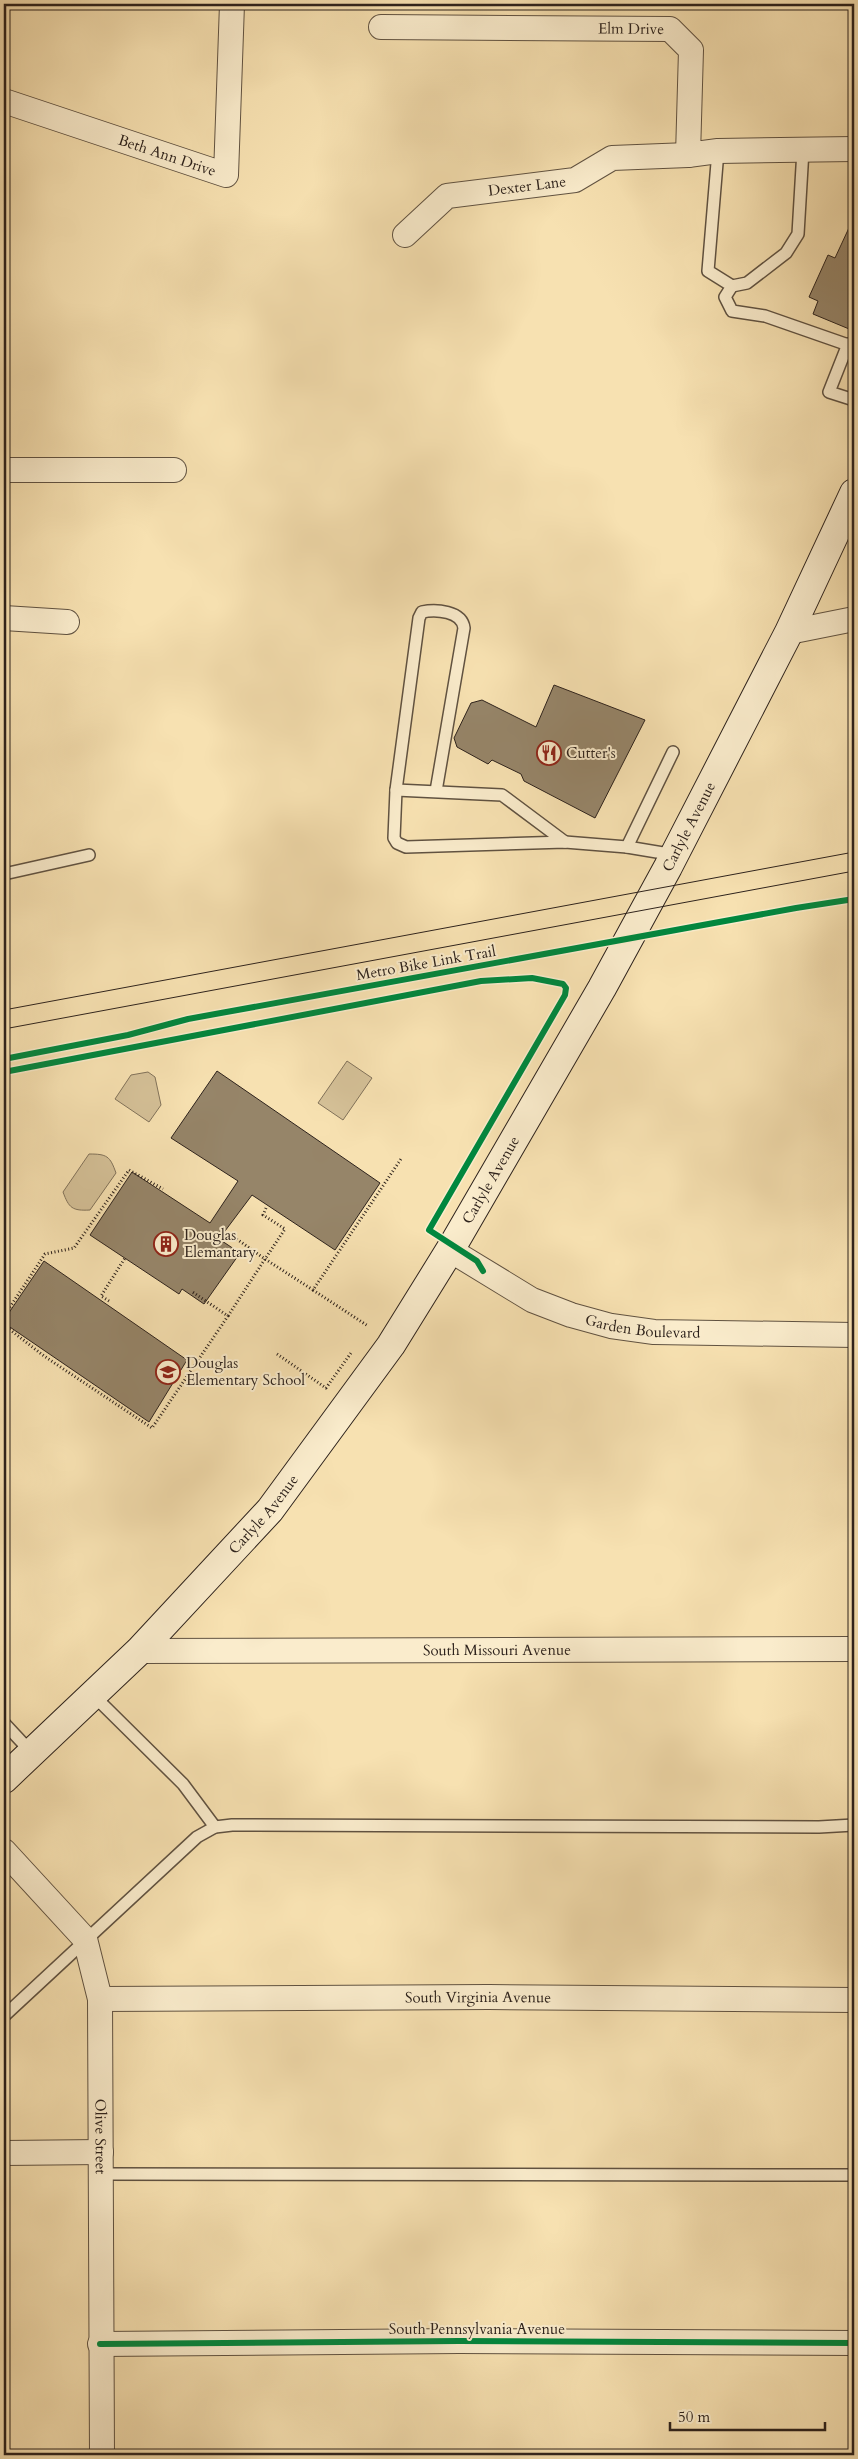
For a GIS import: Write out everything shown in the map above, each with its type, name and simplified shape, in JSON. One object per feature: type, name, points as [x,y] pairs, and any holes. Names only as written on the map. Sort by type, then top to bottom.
[{"type":"main road","name":"Carlyle Avenue","points":[[4,1779],[139,1651],[270,1510],[390,1346],[450,1250],[602,988],[675,855],[789,632],[854,493]]},
{"type":"street","name":"Beth Ann Drive","points":[[4,101],[226,175],[232,4]]},
{"type":"street","name":"Elm Drive","points":[[381,27],[670,29],[690,50],[688,155]]},
{"type":"street","points":[[688,155],[718,151],[854,149]]},
{"type":"street","name":"Dexter Lane","points":[[404,235],[447,196],[575,180],[612,158],[688,155]]},
{"type":"street","points":[[4,470],[174,470]]},
{"type":"street","points":[[4,618],[67,622]]},
{"type":"street","points":[[789,632],[854,619]]},
{"type":"street","name":"Garden Boulevard","points":[[450,1250],[532,1300],[571,1315],[610,1326],[654,1332],[854,1335]]},
{"type":"street","name":"South Missouri Avenue","points":[[139,1651],[854,1649]]},
{"type":"street","name":"Olive Street","points":[[4,1851],[85,1939],[100,1999],[100,2344],[102,2455]]},
{"type":"street","name":"South Virginia Avenue","points":[[100,1999],[489,1996],[854,2000]]},
{"type":"street","points":[[4,2153],[101,2163]]},
{"type":"street","name":"South Pennsylvania Avenue","points":[[100,2344],[459,2341],[854,2343]]},
{"type":"lane","points":[[718,151],[708,271],[732,286],[747,283],[786,253],[798,234],[803,150]]},
{"type":"lane","points":[[732,286],[725,297],[732,311],[765,316],[851,346],[829,392],[854,400]]},
{"type":"lane","points":[[436,791],[464,628],[463,622],[459,617],[429,610],[422,612],[419,618],[396,790],[394,838],[401,847],[565,842],[627,846],[675,855]]},
{"type":"lane","points":[[627,846],[672,752]]},
{"type":"lane","points":[[396,790],[502,795],[565,842]]},
{"type":"lane","points":[[4,874],[89,855]]},
{"type":"lane","points":[[92,1695],[183,1784],[215,1827]]},
{"type":"lane","points":[[4,1723],[32,1753]]},
{"type":"lane","points":[[4,2016],[197,1837],[215,1827],[252,1825],[819,1828],[854,1825]]},
{"type":"lane","points":[[101,2163],[854,2175]]},
{"type":"path","points":[[313,1290],[401,1159]]},
{"type":"path","points":[[4,1316],[45,1254],[74,1248],[128,1170],[163,1189]]},
{"type":"path","points":[[4,1325],[44,1356],[152,1428],[285,1230],[263,1214],[266,1208]]},
{"type":"path","points":[[228,1233],[368,1326]]},
{"type":"path","points":[[109,1301],[101,1296],[125,1258]]},
{"type":"path","points":[[191,1291],[228,1316]]},
{"type":"path","points":[[277,1354],[326,1388],[351,1353]]},
{"type":"shaded area","points":[[347,1061],[372,1078],[343,1120],[318,1103]]},
{"type":"shaded area","points":[[148,1072],[155,1077],[161,1105],[149,1122],[115,1099],[131,1075]]},
{"type":"shaded area","points":[[89,1154],[107,1157],[116,1173],[90,1210],[79,1210],[69,1205],[63,1192]]},
{"type":"building","points":[[854,217],[854,331],[813,314],[818,301],[809,297],[828,255],[835,258]]},
{"type":"building","name":"Cutter's","points":[[554,685],[645,720],[595,818],[524,781],[521,774],[492,760],[488,764],[457,747],[454,738],[471,703],[482,700],[536,727]]},
{"type":"building","name":"Douglas Elemantary","points":[[217,1071],[380,1183],[335,1250],[252,1195],[219,1239],[240,1253],[204,1304],[182,1289],[179,1294],[90,1235],[132,1172],[210,1223],[238,1181],[171,1138]]},
{"type":"building","points":[[44,1261],[187,1360],[149,1422],[4,1323],[4,1320]]},
{"type":"tram line","points":[[4,1010],[854,852]]},
{"type":"tram line","points":[[4,1029],[854,871]]},
{"type":"cycle path","name":"Metro Bike Link Trail","points":[[4,1059],[128,1035],[188,1019],[854,899]]},
{"type":"cycle path","points":[[4,1072],[481,981],[532,978],[563,984],[566,988],[565,995],[429,1230],[477,1261],[483,1271]]},
{"type":"cycle path","points":[[100,2344],[459,2341],[854,2343]]},
{"type":"place","name":"Cutter's","points":[[549,753]]},
{"type":"place","name":"Douglas Elemantary","points":[[166,1244]]},
{"type":"place","name":"Douglas Elementary School","points":[[168,1372]]}]
